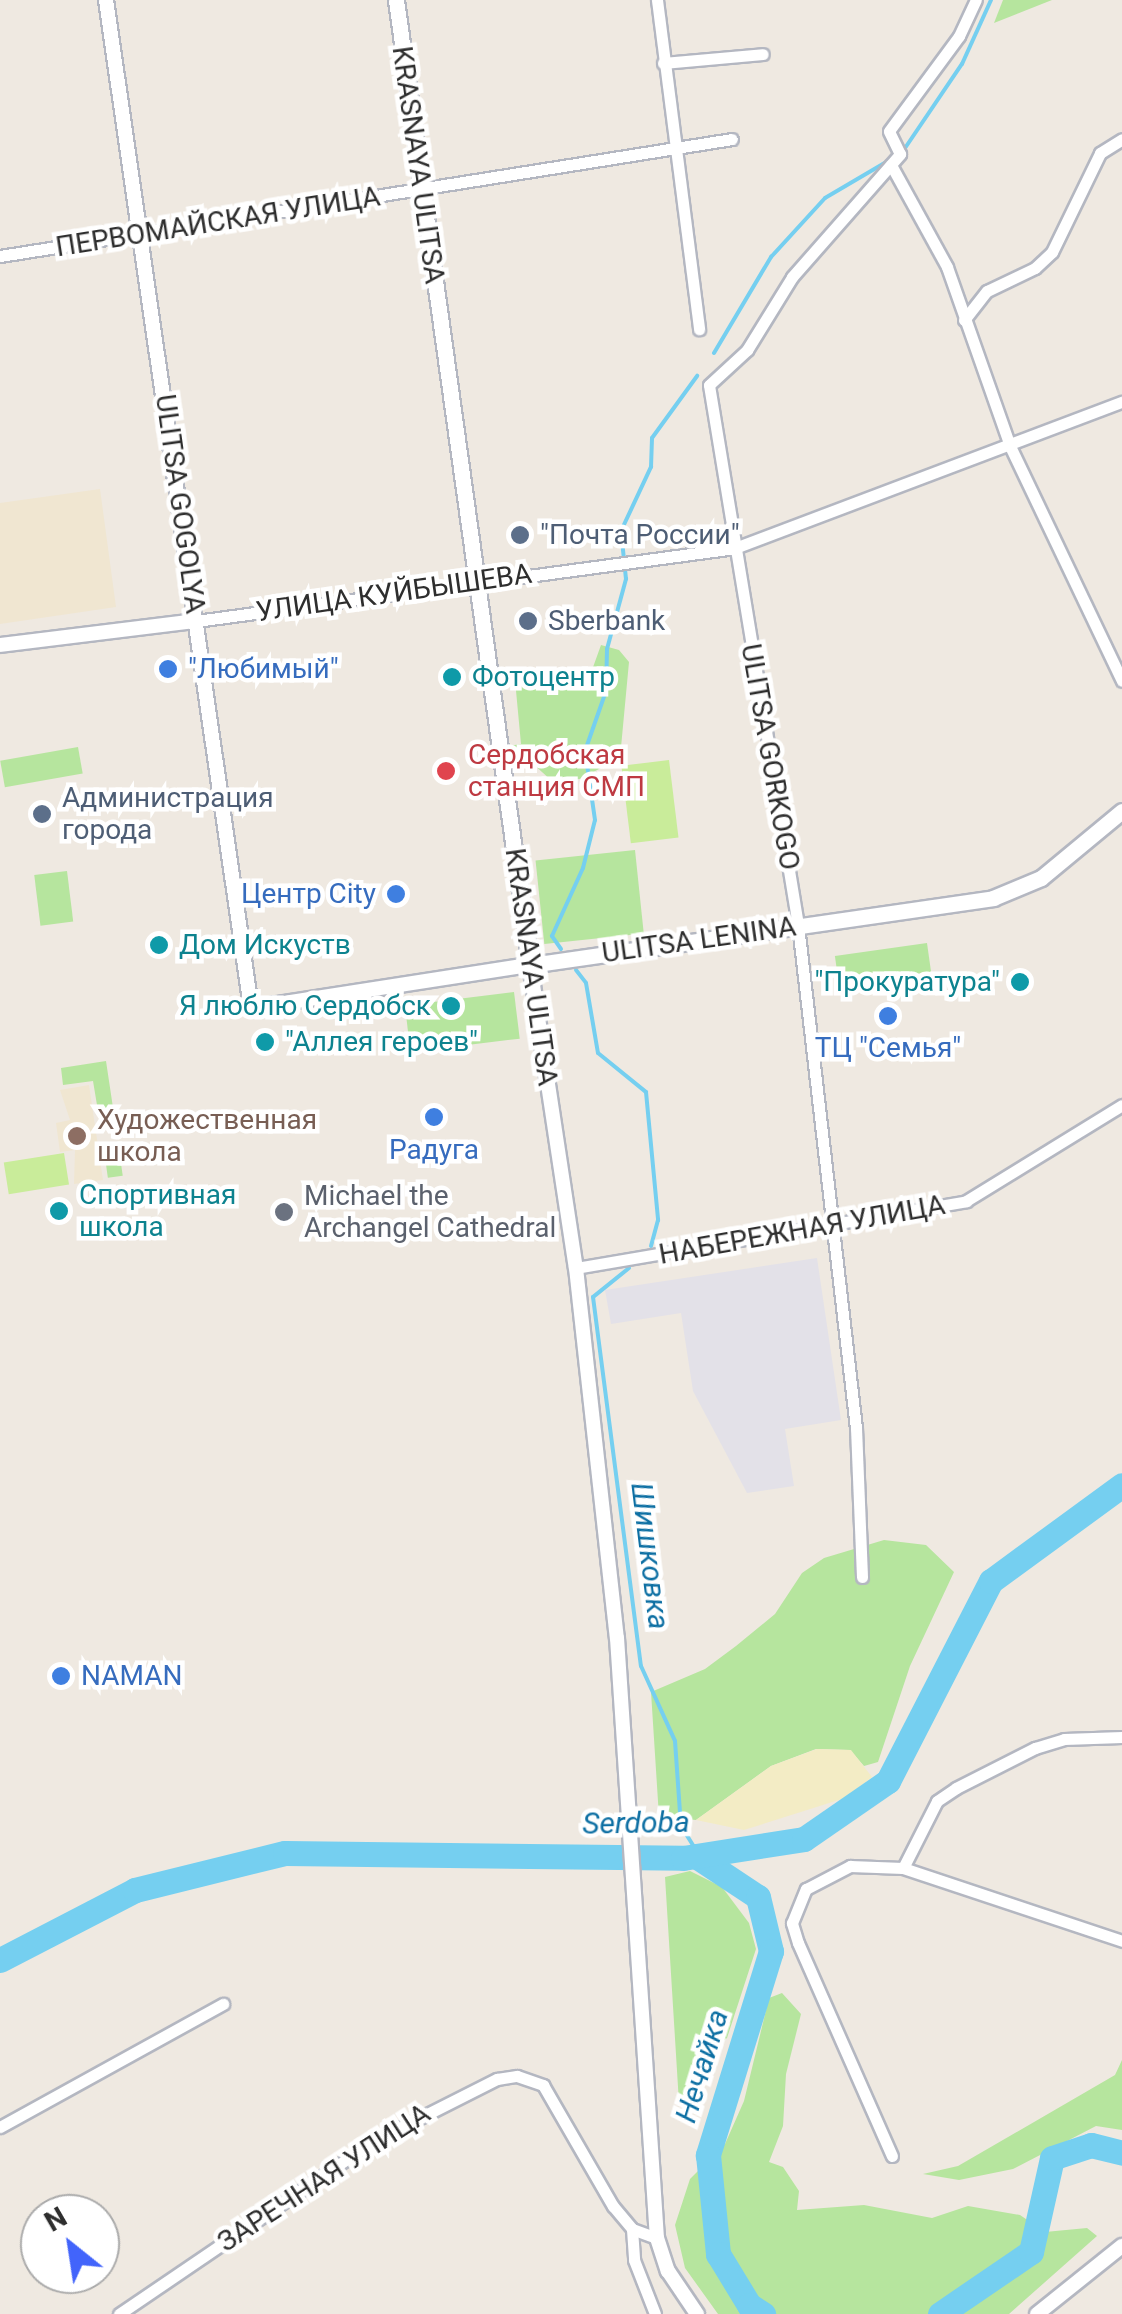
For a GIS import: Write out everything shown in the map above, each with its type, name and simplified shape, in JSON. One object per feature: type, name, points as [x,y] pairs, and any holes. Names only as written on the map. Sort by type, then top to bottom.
[{"type":"main road","name":"KRASNAYA ULITSA","points":[[396,0],[530,965]]},
{"type":"main road","name":"ULITSA LENINA","points":[[530,965],[993,898],[1041,878],[1122,811]]},
{"type":"street","name":"ULITSA GOGOLYA","points":[[106,0],[250,1008]]},
{"type":"street","points":[[657,0],[672,145],[699,329]]},
{"type":"street","points":[[976,0],[959,36],[889,131],[895,161],[947,268],[1010,446],[1122,681]]},
{"type":"street","points":[[663,63],[763,54]]},
{"type":"street","points":[[964,320],[987,291],[1052,252],[1100,153],[1122,138]]},
{"type":"street","name":"ПЕРВОМАЙСКАЯ УЛИЦА","points":[[0,256],[420,190],[672,145],[732,139]]},
{"type":"street","name":"ULITSA GORKOGO","points":[[862,1577],[856,1428],[798,925],[709,385],[747,350],[792,277],[895,161]]},
{"type":"street","name":"УЛИЦА КУЙБЫШЕВА","points":[[0,645],[734,548],[1122,402]]},
{"type":"street","name":"ULITSA LENINA","points":[[250,1008],[530,965]]},
{"type":"street","name":"KRASNAYA ULITSA","points":[[530,965],[576,1268],[616,1638],[656,2238],[668,2271],[698,2314]]},
{"type":"street","name":"НАБЕРЕЖНАЯ УЛИЦА","points":[[576,1268],[830,1228],[966,1200],[1122,1106]]},
{"type":"street","points":[[902,1868],[937,1801],[956,1788],[1050,1743],[1122,1738]]},
{"type":"street","points":[[892,2156],[792,1923],[806,1888],[830,1871],[902,1868],[1122,1941]]},
{"type":"street","points":[[0,2127],[222,2004]]},
{"type":"street","name":"ЗАРЕЧНАЯ УЛИЦА","points":[[118,2314],[438,2104],[498,2078],[543,2084],[632,2229]]},
{"type":"street","points":[[655,2314],[634,2260],[632,2229],[656,2238]]},
{"type":"street","points":[[1037,2314],[1122,2246]]},
{"type":"shaded area","points":[[100,489],[116,607],[0,624],[0,503]]},
{"type":"shaded area","name":"Художественная школа","points":[[89,1085],[103,1180],[74,1184],[75,1150],[60,1152],[56,1123],[70,1120],[60,1090]]},
{"type":"shaded area","points":[[817,1258],[841,1420],[785,1429],[794,1486],[747,1493],[693,1391],[681,1313],[611,1324],[605,1290]]},
{"type":"green space","points":[[1003,0],[1052,0],[994,23]]},
{"type":"green space","points":[[601,645],[619,650],[629,662],[620,758],[580,779],[552,781],[532,763],[511,763],[509,746],[521,744],[515,680],[592,670]]},
{"type":"green space","points":[[78,747],[83,774],[5,787],[0,761]]},
{"type":"green space","points":[[669,760],[679,837],[631,843],[621,766]]},
{"type":"green space","points":[[635,850],[644,934],[544,944],[536,860]]},
{"type":"green space","points":[[67,871],[73,922],[40,926],[34,875]]},
{"type":"green space","points":[[927,943],[931,972],[839,985],[835,956]]},
{"type":"green space","points":[[514,992],[520,1039],[411,1052],[405,1005]]},
{"type":"green space","points":[[106,1061],[115,1121],[100,1123],[93,1081],[63,1085],[61,1068]]},
{"type":"green space","points":[[118,1142],[123,1176],[108,1178],[103,1144]]},
{"type":"green space","points":[[64,1153],[69,1185],[9,1194],[4,1163]]},
{"type":"green space","points":[[884,1540],[926,1545],[954,1572],[910,1666],[878,1762],[864,1766],[850,1750],[816,1749],[771,1766],[696,1820],[659,1817],[651,1692],[705,1669],[736,1646],[775,1614],[802,1573],[824,1558]]},
{"type":"green space","points":[[690,1871],[722,1887],[749,1923],[756,1949],[727,2038],[712,2049],[679,2103],[665,1877]]},
{"type":"green space","points":[[782,1993],[801,2014],[786,2074],[783,2126],[769,2162],[783,2167],[799,2191],[797,2210],[864,2205],[932,2218],[968,2206],[1020,2215],[1045,2232],[1087,2228],[1097,2236],[1009,2314],[718,2314],[685,2268],[675,2225],[690,2179],[725,2144],[744,2101],[769,1998]]},
{"type":"green space","points":[[1122,2060],[1122,2130],[1096,2126],[1013,2169],[959,2180],[923,2174],[958,2166],[1115,2075]]},
{"type":"sand","points":[[817,1749],[851,1750],[872,1777],[845,1798],[744,1830],[696,1820],[771,1766]]},
{"type":"waterway","points":[[901,154],[962,64],[991,0]]},
{"type":"waterway","points":[[714,353],[771,257],[825,198],[888,161]]},
{"type":"waterway","name":"Шишковка","points":[[561,949],[552,936],[583,868],[595,820],[585,751],[606,691],[607,649],[626,579],[621,531],[651,467],[652,438],[697,376]]},
{"type":"waterway","name":"Шишковка","points":[[576,970],[586,983],[598,1053],[646,1092],[658,1220],[651,1246]]},
{"type":"waterway","name":"Шишковка","points":[[629,1268],[593,1297],[641,1666],[675,1741],[681,1826],[700,1856]]},
{"type":"waterway","name":"Serdoba","points":[[0,1960],[135,1890],[285,1853],[683,1858],[804,1839],[888,1781],[991,1581],[1122,1485]]},
{"type":"waterway","name":"Нечайка","points":[[696,1856],[758,1897],[771,1951],[708,2155],[718,2254],[749,2305],[763,2314]]},
{"type":"waterway","name":"Нечайка","points":[[940,2314],[1031,2252],[1052,2158],[1091,2145],[1122,2153]]},
{"type":"place","name":"\"Почта России\"","points":[[520,535]]},
{"type":"place","name":"Sberbank","points":[[528,621]]},
{"type":"place","name":"\"Любимый\"","points":[[168,669]]},
{"type":"place","name":"Фотоцентр","points":[[452,677]]},
{"type":"place","name":"Сердобская станция СМП","points":[[446,771]]},
{"type":"place","name":"Администрация города","points":[[42,814]]},
{"type":"place","name":"Центр City","points":[[396,894]]},
{"type":"place","name":"Дом Искуств","points":[[159,945]]},
{"type":"place","name":"\"Прокуратура\"","points":[[1020,982]]},
{"type":"place","name":"Я люблю Сердобск","points":[[451,1006]]},
{"type":"place","name":"ТЦ \"Семья\"","points":[[888,1016]]},
{"type":"place","name":"\"Аллея героев\"","points":[[265,1042]]},
{"type":"place","name":"Радуга","points":[[434,1117]]},
{"type":"place","name":"Художественная школа","points":[[77,1136]]},
{"type":"place","name":"Спортивная школа","points":[[59,1211]]},
{"type":"place","name":"Michael the Archangel Cathedral","points":[[284,1212]]},
{"type":"place","name":"NAMAN","points":[[61,1676]]}]
